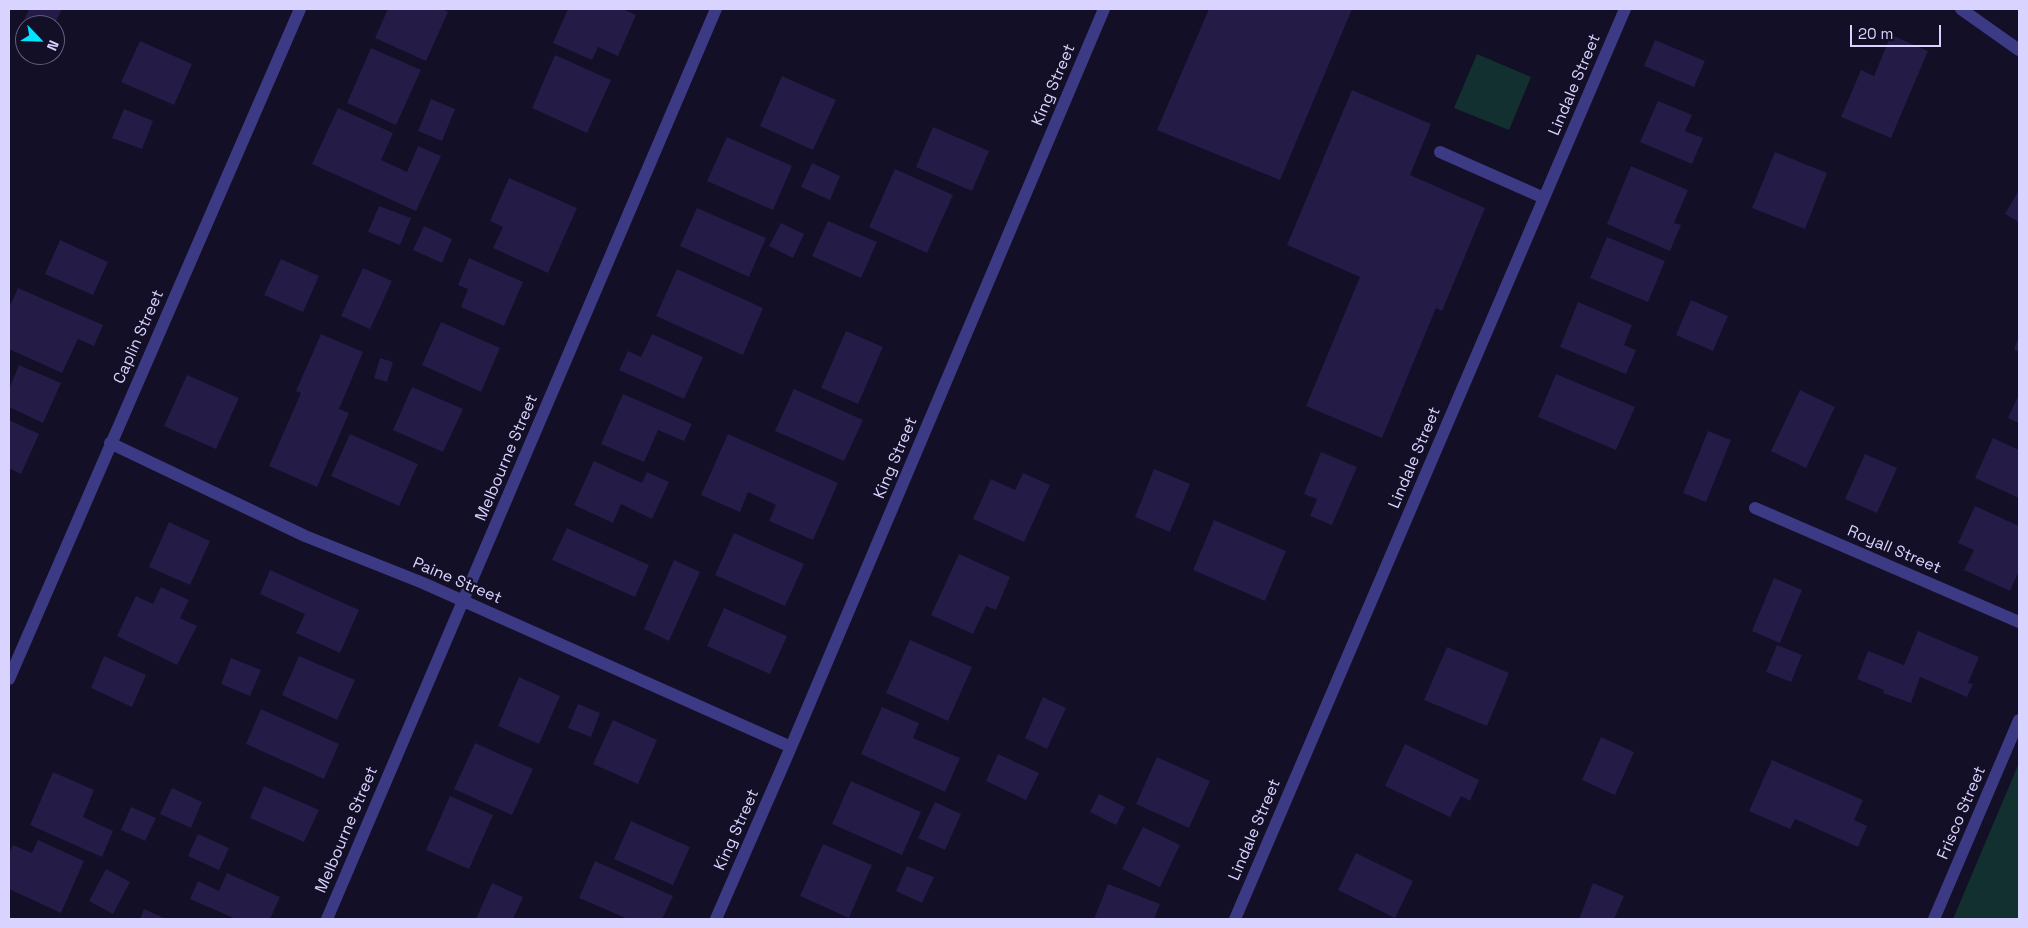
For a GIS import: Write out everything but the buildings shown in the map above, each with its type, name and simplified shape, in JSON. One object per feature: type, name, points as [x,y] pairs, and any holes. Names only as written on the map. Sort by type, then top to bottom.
[{"type":"street","name":"Caplin Street","points":[[9,679],[300,9]]},
{"type":"street","name":"Melbourne Street","points":[[327,919],[716,9]]},
{"type":"street","name":"King Street","points":[[716,919],[791,747],[1104,9]]},
{"type":"street","name":"Lindale Street","points":[[1235,919],[1625,9]]},
{"type":"street","points":[[1961,9],[2019,50]]},
{"type":"street","points":[[1440,152],[1544,198]]},
{"type":"street","name":"Paine Street","points":[[110,443],[305,536],[463,601],[791,747]]},
{"type":"street","name":"Royall Street","points":[[1755,508],[2019,622]]},
{"type":"street","name":"Frisco Street","points":[[1934,919],[2019,720]]},
{"type":"green space","points":[[1477,54],[1531,77],[1509,130],[1454,108]]},
{"type":"green space","points":[[2019,763],[2019,919],[1953,919]]}]
